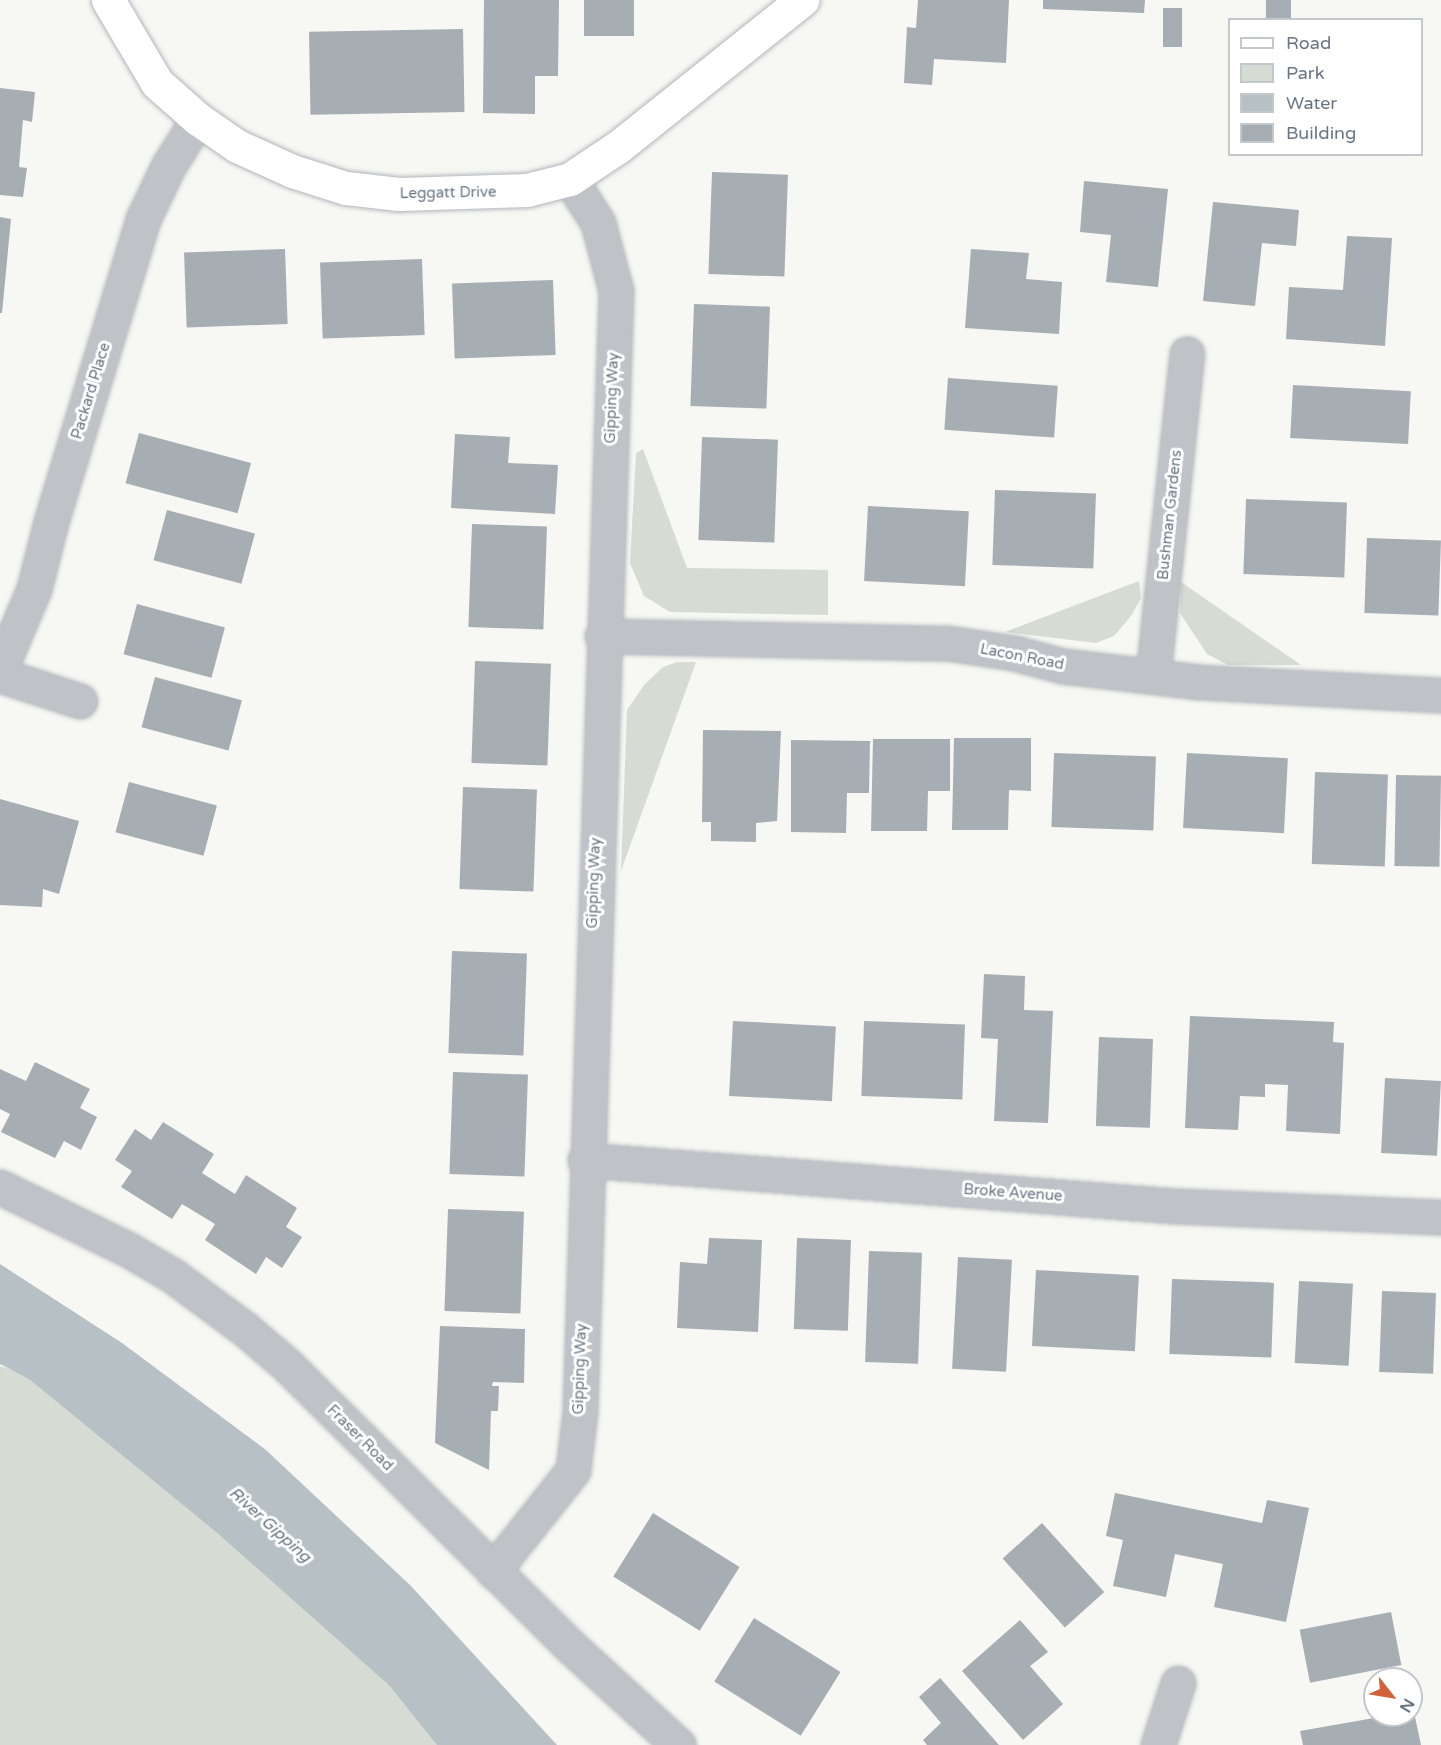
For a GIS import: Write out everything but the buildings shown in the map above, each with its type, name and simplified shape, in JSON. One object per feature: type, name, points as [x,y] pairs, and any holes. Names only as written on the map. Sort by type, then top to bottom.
[{"type":"street","name":"Leggatt Drive","points":[[108,0],[157,82],[198,119],[248,151],[292,171],[346,188],[399,194],[470,194],[527,190],[570,179],[618,147],[802,0]]},
{"type":"street","name":"Packard Place","points":[[0,669],[34,589],[51,522],[143,219],[169,165],[198,119]]},
{"type":"street","name":"Gipping Way","points":[[493,1571],[573,1470],[580,1411],[585,1160],[616,291],[598,223],[570,179]]},
{"type":"street","name":"Bushman Gardens","points":[[1153,676],[1186,354]]},
{"type":"street","name":"Lacon Road","points":[[602,636],[947,643],[1014,653],[1064,666],[1243,687],[1441,695]]},
{"type":"street","points":[[0,675],[80,701]]},
{"type":"street","name":"Broke Avenue","points":[[585,1160],[1175,1206],[1441,1217]]},
{"type":"street","name":"Fraser Road","points":[[0,1187],[129,1250],[210,1302],[287,1365],[493,1571],[678,1745]]},
{"type":"street","points":[[1158,1745],[1178,1683]]},
{"type":"green space","points":[[643,449],[687,568],[828,570],[828,615],[670,612],[644,596],[630,563],[636,453]]},
{"type":"green space","points":[[1139,581],[1141,598],[1131,616],[1114,636],[1096,643],[1005,632]]},
{"type":"green space","points":[[1181,582],[1301,665],[1228,665],[1207,654],[1180,613]]},
{"type":"green space","points":[[677,662],[696,662],[621,871],[627,710],[644,685],[663,667]]},
{"type":"green space","points":[[0,1366],[112,1403],[493,1745],[0,1745]]},
{"type":"water","name":"River Gipping","points":[[0,1264],[122,1343],[266,1450],[410,1585],[557,1745],[437,1745],[389,1685],[215,1531],[29,1379],[0,1364]]}]
